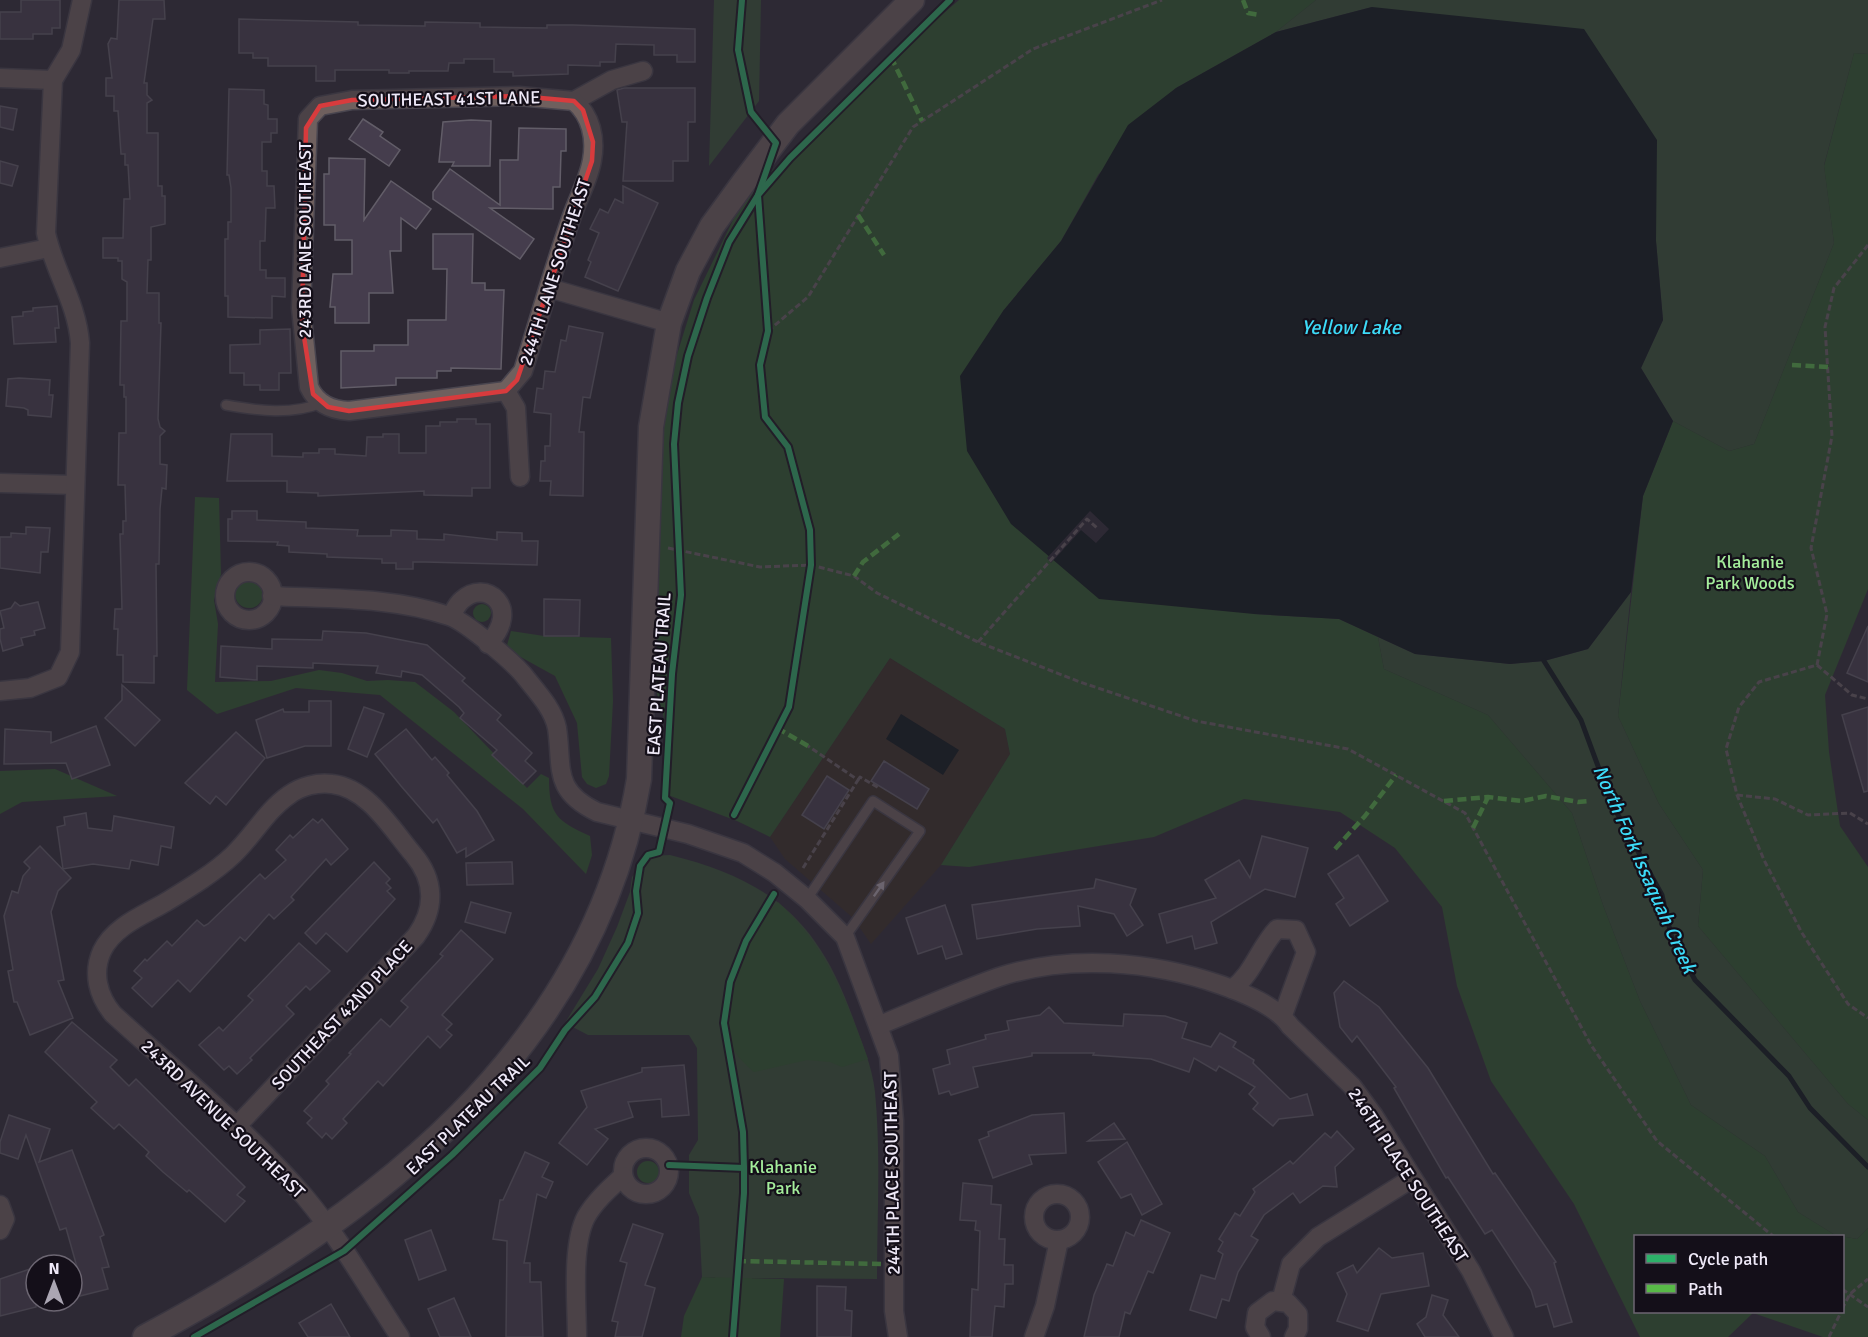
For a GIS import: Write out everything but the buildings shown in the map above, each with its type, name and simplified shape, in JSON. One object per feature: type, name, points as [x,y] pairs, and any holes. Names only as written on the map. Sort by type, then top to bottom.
[{"type":"street","points":[[0,691],[30,688],[58,677],[70,652],[73,631],[78,323],[73,302],[46,233],[53,81],[71,50],[82,0]]},
{"type":"street","points":[[145,1337],[258,1273],[328,1227],[421,1154],[510,1058],[539,1023],[576,964],[600,912],[632,821],[639,779],[651,427],[669,323],[688,271],[712,226],[744,182],[788,124],[912,0]]},
{"type":"street","points":[[574,101],[612,80],[643,70]]},
{"type":"street","points":[[0,78],[53,81]]},
{"type":"street","name":"SOUTHEAST 41ST LANE","points":[[320,106],[352,100],[498,96],[574,101]]},
{"type":"street","name":"244TH LANE SOUTHEAST","points":[[506,391],[523,371],[592,161],[593,142],[590,124],[583,110],[574,101]]},
{"type":"street","name":"243RD LANE SOUTHEAST","points":[[320,106],[308,119],[306,128],[301,308],[309,387],[325,405]]},
{"type":"street","points":[[0,258],[50,248]]},
{"type":"street","points":[[549,288],[669,323]]},
{"type":"street","points":[[325,405],[349,411],[506,391],[516,408],[520,477]]},
{"type":"street","points":[[0,483],[75,484]]},
{"type":"street","points":[[451,616],[462,600],[474,593],[490,594],[501,604],[504,618],[499,633],[488,644]]},
{"type":"street","name":"244TH PLACE SOUTHEAST","points":[[273,596],[370,600],[451,616],[518,668],[545,702],[557,727],[561,772],[572,795],[582,804],[597,812],[699,837],[735,850],[775,873],[807,899],[845,937],[890,1056],[894,1311],[898,1337]]},
{"type":"street","name":"SOUTHEAST 42ND PLACE","points":[[118,930],[192,886],[233,855],[288,795],[302,787],[332,784],[361,795],[374,807],[422,865],[431,895],[428,916],[416,936],[236,1127]]},
{"type":"street","points":[[880,1025],[1001,977],[1051,967],[1096,963],[1146,967],[1232,989],[1245,980],[1263,944],[1277,929],[1296,930],[1306,952],[1282,1015]]},
{"type":"street","name":"243RD AVENUE SOUTHEAST","points":[[118,930],[101,952],[97,984],[102,1000],[113,1014],[236,1127],[304,1196],[328,1227],[400,1337]]},
{"type":"street","name":"246TH PLACE SOUTHEAST","points":[[1232,989],[1282,1015],[1290,1026],[1352,1086],[1392,1144],[1411,1179],[1471,1271],[1504,1337]]},
{"type":"street","points":[[578,1337],[580,1235],[586,1218],[597,1202],[623,1176]]},
{"type":"street","points":[[1281,1301],[1291,1264],[1318,1237],[1411,1179]]},
{"type":"street","points":[[0,1205],[5,1219],[0,1230]]},
{"type":"street","points":[[1034,1337],[1045,1306],[1059,1240]]},
{"type":"street","points":[[1261,1337],[1255,1327],[1257,1313],[1267,1303],[1281,1301],[1288,1303],[1298,1314],[1298,1329],[1294,1337]]},
{"type":"lane","points":[[226,405],[257,410],[288,411],[325,405]]},
{"type":"lane","points":[[807,899],[873,801],[920,831],[845,937]]},
{"type":"path","points":[[768,331],[808,297],[913,127],[1033,49],[1162,0]]},
{"type":"path","points":[[1817,665],[1827,614],[1811,548],[1832,436],[1825,327],[1834,288],[1868,245]]},
{"type":"path","points":[[765,342],[768,331],[767,320]]},
{"type":"path","points":[[978,642],[1087,519],[1097,528]]},
{"type":"path","points":[[678,539],[679,562]]},
{"type":"path","points":[[648,544],[760,567],[812,566],[854,576],[877,593],[978,642],[1080,682],[1196,721],[1348,749],[1465,813],[1591,1046],[1657,1141],[1772,1235]]},
{"type":"path","points":[[810,576],[811,554]]},
{"type":"path","points":[[1817,665],[1852,694],[1868,699]]},
{"type":"path","points":[[1817,665],[1759,682],[1739,706],[1726,749],[1737,795],[1764,860],[1803,933],[1848,1004],[1868,1018]]},
{"type":"path","points":[[803,868],[858,780],[808,746]]},
{"type":"path","points":[[1737,795],[1775,800],[1808,815],[1850,813],[1868,824]]},
{"type":"path","points":[[1844,1306],[1850,1294],[1868,1279]]},
{"type":"path","points":[[1844,1290],[1868,1306]]},
{"type":"path","points":[[1829,1337],[1841,1313]]},
{"type":"highlighted area","points":[[519,96],[574,101],[583,110],[593,142],[592,161],[517,380],[506,391],[349,411],[328,407],[313,394],[302,324],[301,244],[306,128],[320,106],[352,100]]},
{"type":"shaded area","points":[[890,658],[1005,729],[1010,754],[941,865],[871,944],[853,918],[785,859],[770,837]]},
{"type":"green space","points":[[714,0],[761,0],[759,101],[709,166]]},
{"type":"green space","points":[[959,0],[1316,0],[1276,32],[1176,88],[1098,175],[1061,241],[1003,311],[1254,614],[1339,619],[1378,637],[1384,669],[1488,715],[1572,813],[1603,905],[1640,1001],[1691,1105],[1765,1156],[1798,1212],[1835,1235],[1634,1235],[1634,1313],[1753,1313],[1728,1337],[1640,1337],[1574,1204],[1491,1081],[1457,986],[1442,907],[1395,848],[1340,812],[1244,799],[1154,837],[969,867],[941,865],[1010,754],[1005,729],[890,658],[770,837],[737,821],[668,795],[671,743],[656,690],[661,440],[670,377],[694,300],[733,220],[754,189],[829,112]]},
{"type":"green space","points":[[1316,0],[1868,0],[1868,54],[1854,53],[1824,165],[1834,243],[1754,444],[1729,451],[1673,421],[1641,368],[1663,320],[1656,241],[1372,7],[1276,32]]},
{"type":"green space","name":"Klahanie Park Woods","points":[[1854,53],[1868,54],[1868,589],[1825,695],[1829,752],[1840,826],[1868,867],[1868,1120],[1848,1104],[1698,926],[1703,870],[1659,804],[1618,716],[1643,496],[1673,421],[1729,451],[1754,444],[1834,243],[1824,166]]},
{"type":"green space","points":[[195,497],[219,498],[221,574],[214,600],[218,624],[215,682],[271,681],[319,670],[342,673],[367,681],[415,682],[454,712],[527,788],[541,774],[549,778],[551,801],[557,815],[570,826],[590,836],[592,855],[586,874],[523,809],[380,695],[296,688],[217,714],[187,690]]},
{"type":"green space","points":[[249,580],[259,584],[263,594],[259,604],[249,608],[239,604],[235,594],[239,584]]},
{"type":"green space","points":[[1631,592],[1618,716],[1659,804],[1703,870],[1698,926],[1848,1104],[1868,1120],[1868,1228],[1857,1239],[1835,1235],[1798,1212],[1765,1156],[1691,1105],[1640,1001],[1603,905],[1572,813],[1488,715],[1384,669],[1378,637],[1415,654],[1510,664],[1544,661],[1588,649]]},
{"type":"green space","points":[[478,604],[486,604],[491,609],[489,620],[478,622],[473,617],[473,609]]},
{"type":"green space","points":[[511,631],[544,636],[611,638],[613,701],[609,776],[606,784],[596,788],[587,784],[582,777],[577,723],[555,676],[506,649]]},
{"type":"green space","points":[[55,769],[117,796],[22,802],[0,814],[0,771]]},
{"type":"green space","name":"Klahanie Park","points":[[670,855],[736,877],[763,892],[786,909],[806,930],[824,955],[839,984],[874,1082],[878,1162],[877,1279],[752,1278],[746,1337],[715,1277],[702,1277],[699,1217],[689,1193],[689,1155],[698,1140],[697,1048],[689,1035],[588,1035],[565,1023],[598,969],[630,892],[632,877],[651,856]]},
{"type":"green space","points":[[778,902],[810,937],[833,975],[868,1059],[842,1067],[830,1062],[807,1060],[754,1072],[735,1051],[728,1025],[728,1005],[737,967],[755,931]]},
{"type":"green space","points":[[648,1161],[656,1164],[659,1172],[656,1180],[648,1183],[640,1180],[637,1172],[640,1164]]},
{"type":"green space","points":[[1868,1228],[1868,1337],[1823,1337],[1753,1313],[1844,1313],[1844,1236],[1857,1239]]},
{"type":"green space","points":[[702,1277],[784,1279],[780,1337],[681,1337],[684,1316]]},
{"type":"water","name":"Yellow Lake","points":[[1372,7],[1584,29],[1657,140],[1656,241],[1663,320],[1641,368],[1673,421],[1643,496],[1631,592],[1588,649],[1544,661],[1510,664],[1415,654],[1339,619],[1254,614],[1099,599],[1011,524],[967,451],[960,376],[1003,311],[1061,241],[1128,125],[1176,88],[1276,32]]},
{"type":"water","points":[[901,714],[959,750],[943,775],[886,739]]},
{"type":"pier","points":[[1090,511],[1109,529],[1096,543],[1081,530],[1051,563],[1047,558]]},
{"type":"waterway","name":"North Fork Issaquah Creek","points":[[1544,661],[1581,720],[1612,804],[1662,895],[1671,935],[1695,980],[1789,1076],[1810,1108],[1868,1167]]},
{"type":"marked path","points":[[1243,0],[1248,13],[1260,15]]},
{"type":"marked path","points":[[891,57],[922,121]]},
{"type":"marked path","points":[[858,215],[884,255]]},
{"type":"marked path","points":[[1792,365],[1828,367]]},
{"type":"marked path","points":[[854,576],[863,562],[899,534]]},
{"type":"marked path","points":[[777,728],[808,746]]},
{"type":"marked path","points":[[1335,849],[1365,816],[1396,775]]},
{"type":"marked path","points":[[1444,801],[1488,797],[1522,801],[1546,796],[1578,802],[1590,801]]},
{"type":"marked path","points":[[1473,828],[1488,797]]},
{"type":"marked path","points":[[737,1261],[881,1264]]},
{"type":"cycle path","points":[[734,815],[789,707],[811,565],[810,530],[788,447],[765,417],[760,365],[768,331],[758,195],[776,143],[751,112],[738,50],[742,0]]},
{"type":"cycle path","name":"EAST PLATEAU TRAIL","points":[[194,1337],[344,1251],[452,1155],[540,1068],[565,1030],[595,997],[628,943],[638,913],[636,891],[640,866],[648,855],[659,852],[670,803],[665,798],[672,674],[681,595],[674,444],[678,403],[688,356],[707,298],[729,242],[758,195],[790,158],[950,0]]},
{"type":"cycle path","points":[[733,1337],[744,1193],[743,1132],[724,1023],[730,982],[746,941],[774,894]]},
{"type":"cycle path","points":[[669,1165],[744,1168]]}]
